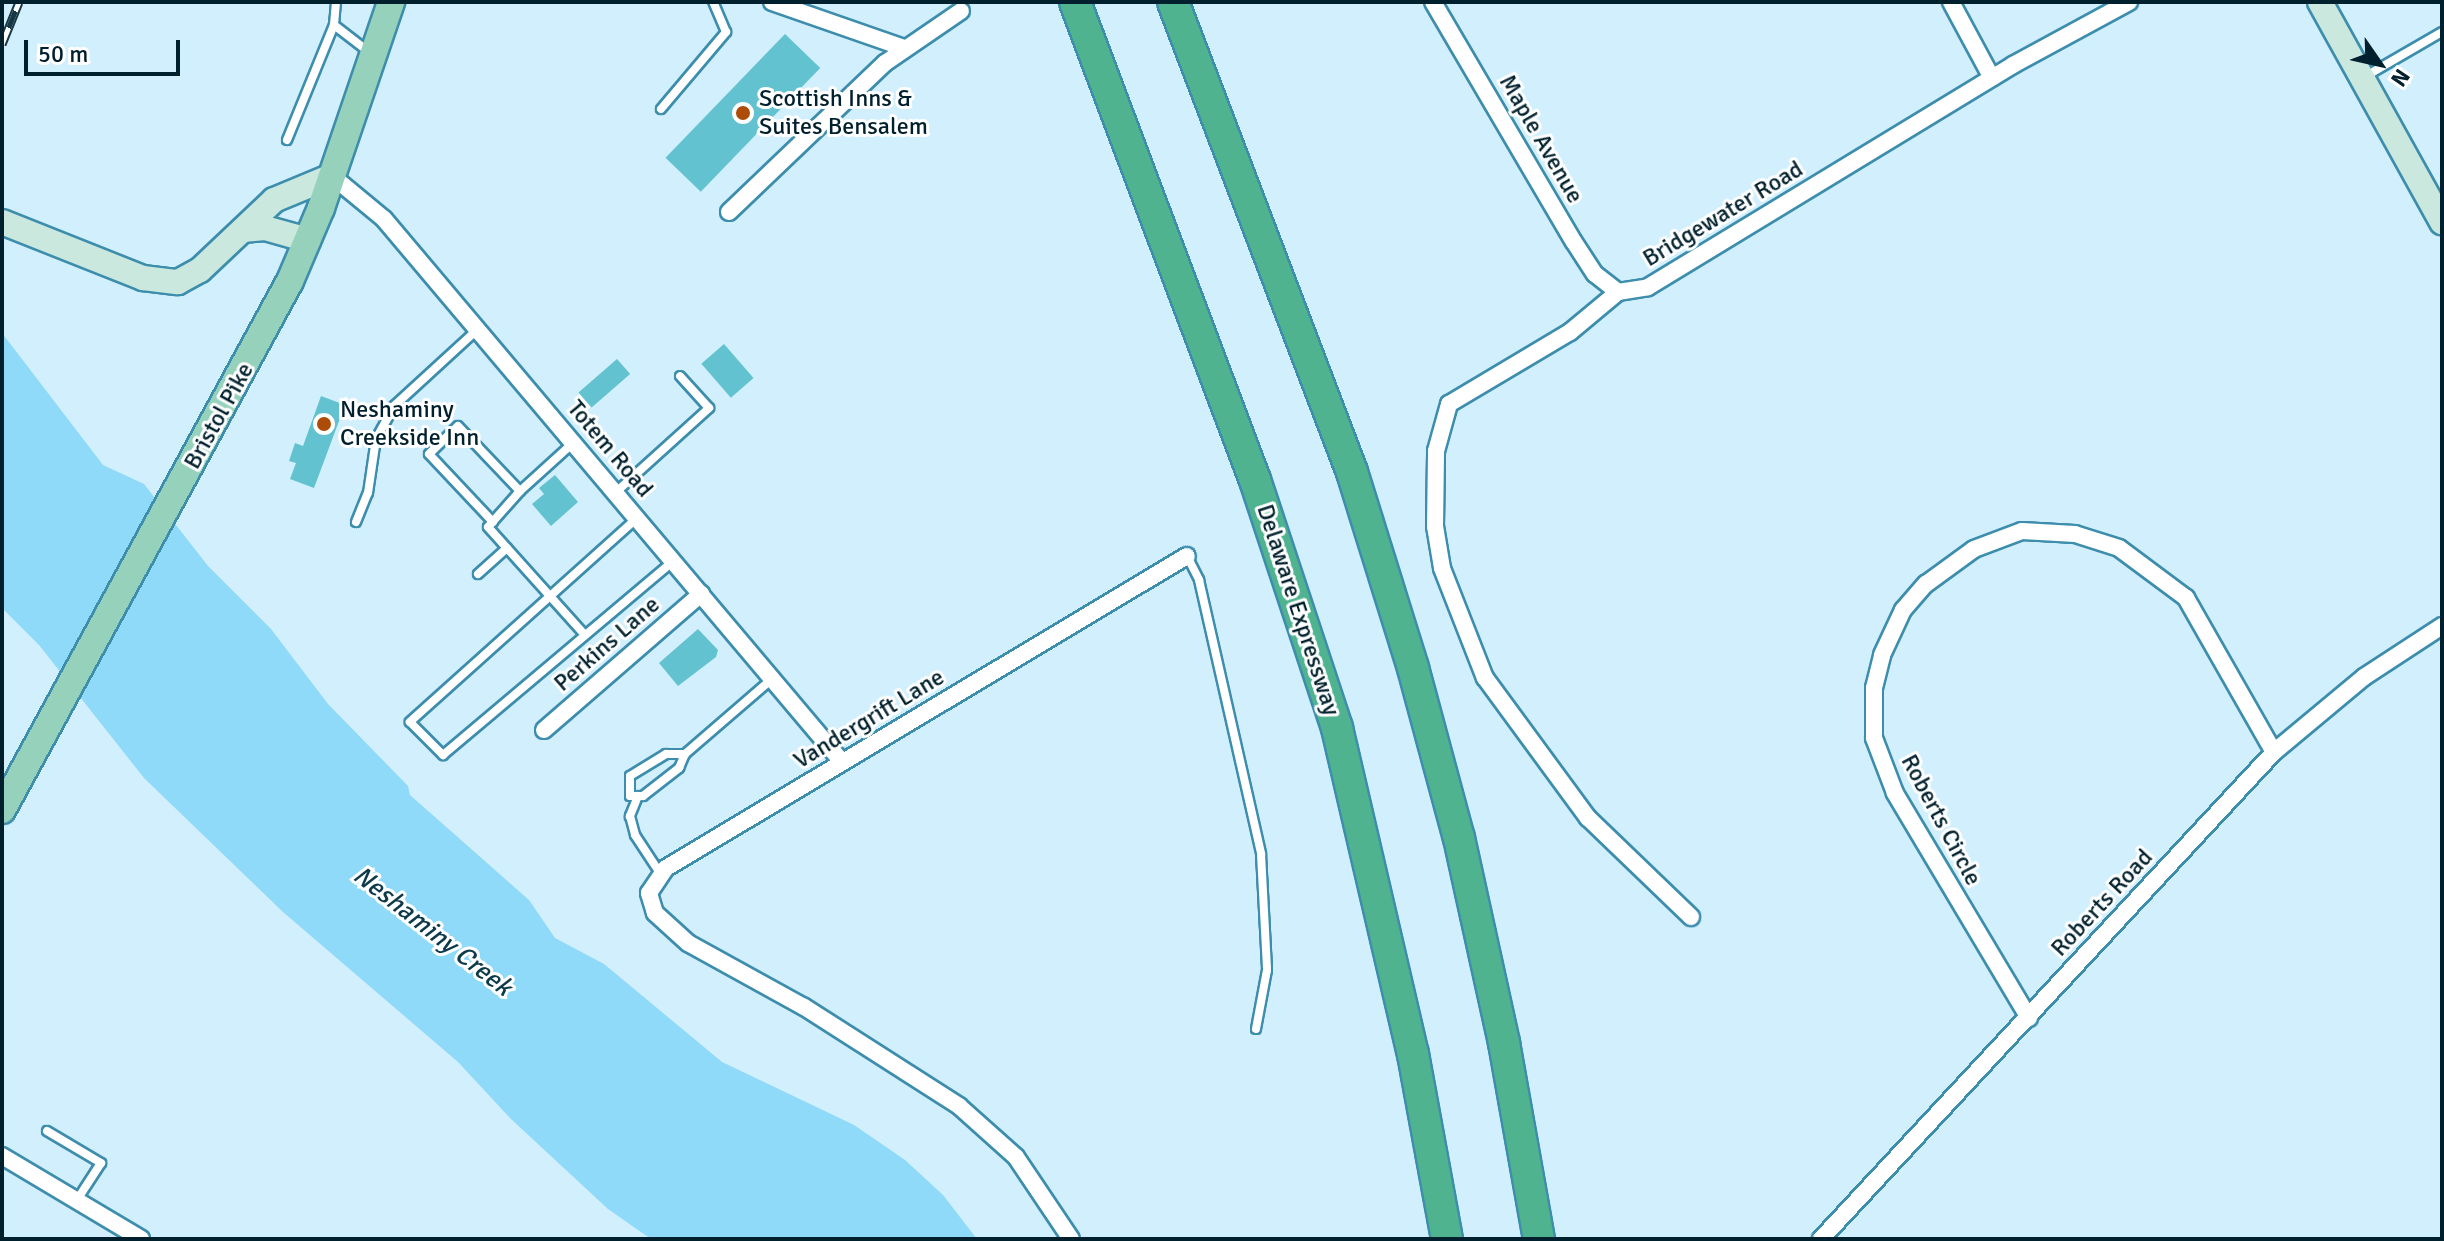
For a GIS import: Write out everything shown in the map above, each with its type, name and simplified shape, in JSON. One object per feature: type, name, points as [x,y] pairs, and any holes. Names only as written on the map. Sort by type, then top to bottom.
[{"type":"highway","name":"Delaware Expressway","points":[[1075,2],[1255,480],[1337,728],[1398,982],[1447,1239]]},
{"type":"highway","points":[[1173,2],[1352,472],[1409,653],[1482,940],[1539,1239]]},
{"type":"main road","name":"Bristol Pike","points":[[2,810],[190,469],[308,240],[391,2]]},
{"type":"street","points":[[772,2],[904,48]]},
{"type":"street","name":"Maple Avenue","points":[[1433,2],[1574,242],[1595,274],[1618,292]]},
{"type":"street","points":[[1951,2],[1992,78]]},
{"type":"street","name":"Bridgewater Road","points":[[1691,917],[1588,818],[1501,702],[1453,599],[1435,526],[1436,451],[1449,404],[1570,332],[1618,292],[1648,287],[1992,78],[2129,2]]},
{"type":"street","points":[[2320,2],[2442,222]]},
{"type":"street","points":[[729,212],[904,48],[961,11]]},
{"type":"street","points":[[2,222],[166,283],[200,270],[274,200],[332,176]]},
{"type":"street","name":"Totem Road","points":[[332,176],[375,210],[842,762]]},
{"type":"street","points":[[243,230],[265,228],[308,240]]},
{"type":"street","name":"Roberts Circle","points":[[2029,1018],[1895,793],[1874,738],[1874,688],[1882,655],[1903,610],[1926,584],[1974,549],[2022,531],[2075,534],[2119,548],[2186,598],[2274,752]]},
{"type":"street","name":"Vandergrift Lane","points":[[660,873],[1187,556]]},
{"type":"street","name":"Perkins Lane","points":[[544,730],[701,594]]},
{"type":"street","name":"Roberts Road","points":[[1821,1239],[2274,752],[2364,677],[2442,626]]},
{"type":"street","points":[[660,873],[650,886],[650,903],[670,928],[714,960],[903,1066],[959,1106],[1016,1157],[1071,1239]]},
{"type":"street","points":[[2,1156],[141,1239]]},
{"type":"lane","points":[[287,140],[334,25],[336,2]]},
{"type":"lane","points":[[661,109],[726,32],[713,2]]},
{"type":"lane","points":[[334,25],[373,55]]},
{"type":"lane","points":[[2362,79],[2442,32]]},
{"type":"lane","points":[[356,522],[368,493],[376,439],[389,415],[477,330]]},
{"type":"lane","points":[[615,493],[709,408],[680,376]]},
{"type":"lane","points":[[493,522],[429,454],[458,426],[520,491]]},
{"type":"lane","points":[[573,443],[520,491],[488,527],[585,635]]},
{"type":"lane","points":[[637,519],[410,722],[443,755],[673,561]]},
{"type":"lane","points":[[478,574],[507,548]]},
{"type":"lane","name":"Vandergrift Lane","points":[[1187,556],[1199,580],[1261,854],[1267,970],[1256,1029]]},
{"type":"lane","points":[[660,873],[635,835],[630,816],[638,796],[679,768],[685,754],[773,679]]},
{"type":"lane","points":[[638,796],[630,796],[630,776],[666,754],[685,754]]},
{"type":"lane","points":[[47,1131],[101,1163],[77,1200]]},
{"type":"water","name":"Neshaminy Creek","points":[[2,333],[103,465],[144,484],[208,566],[271,629],[328,704],[408,786],[410,795],[529,900],[555,938],[604,964],[722,1062],[854,1125],[905,1160],[943,1195],[977,1239],[651,1239],[608,1209],[511,1119],[458,1062],[283,912],[144,778],[39,645],[2,608]]},
{"type":"building","name":"Scottish Inns & Suites Bensalem","points":[[785,34],[820,68],[701,192],[666,158]]},
{"type":"building","points":[[724,344],[754,378],[731,398],[701,364]]},
{"type":"building","points":[[617,359],[630,374],[592,408],[579,392]]},
{"type":"building","name":"Neshaminy Creekside Inn","points":[[321,396],[345,405],[314,488],[290,479],[296,463],[289,461],[295,443],[303,446]]},
{"type":"building","points":[[555,475],[578,502],[551,526],[532,504],[544,494],[539,488]]},
{"type":"building","points":[[698,629],[718,650],[716,657],[678,686],[659,663]]},
{"type":"railway","points":[[2,44],[19,2]]},
{"type":"place","name":"Scottish Inns & Suites Bensalem","points":[[743,113]]},
{"type":"place","name":"Neshaminy Creekside Inn","points":[[324,424]]}]
